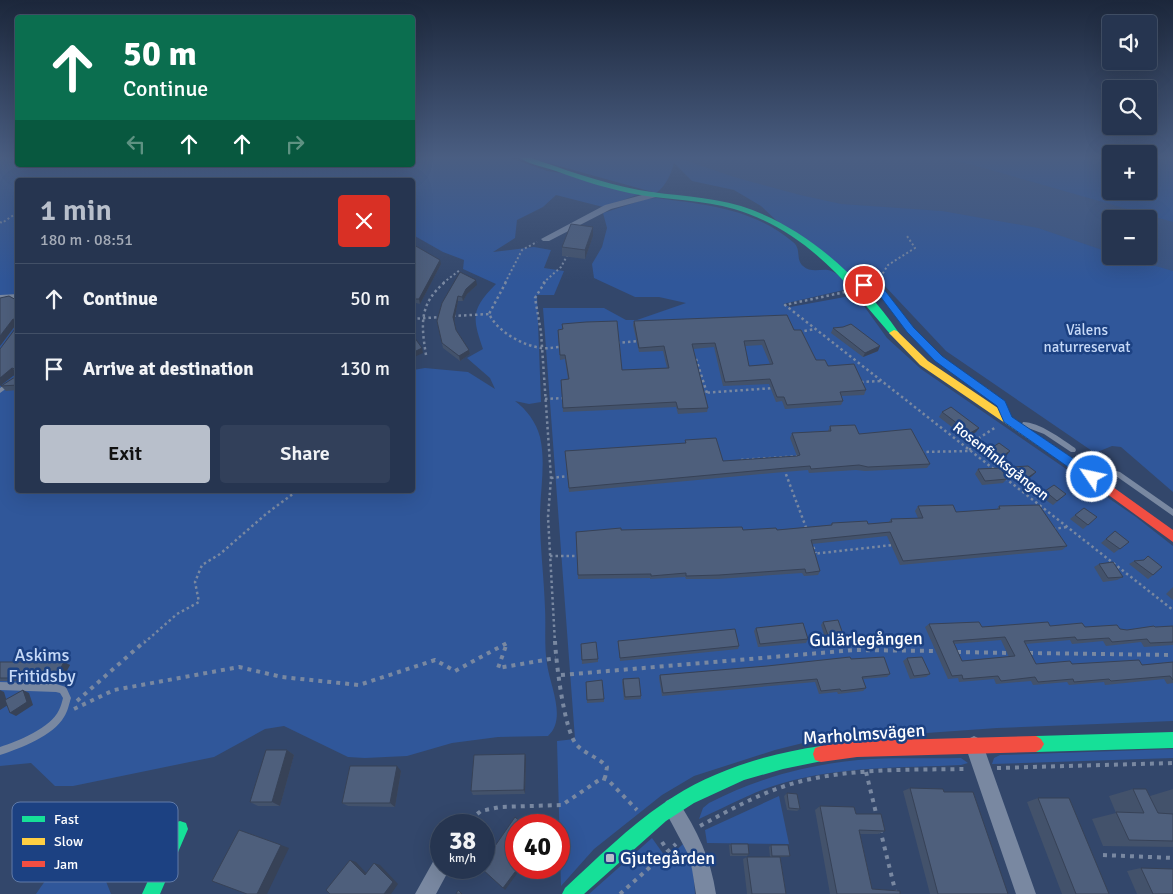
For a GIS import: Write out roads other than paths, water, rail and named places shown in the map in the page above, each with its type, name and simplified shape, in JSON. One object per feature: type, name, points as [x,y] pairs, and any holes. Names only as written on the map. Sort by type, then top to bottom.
[{"type":"street","points":[[546,239],[561,233],[582,219],[610,206],[638,198]]},
{"type":"street","points":[[672,198],[715,204],[755,214],[779,227],[812,250],[857,288],[912,353],[941,376],[1143,512],[1173,537]]},
{"type":"street","name":"Marholmsvägen","points":[[571,894],[579,884],[672,807],[710,787],[745,772],[788,758],[857,749],[1173,740]]},
{"type":"street","points":[[974,745],[1026,894]]},
{"type":"street","points":[[672,807],[698,850],[704,874],[706,894]]},
{"type":"street","points":[[178,833],[180,829]]},
{"type":"street","points":[[425,894],[434,879]]},
{"type":"street","points":[[151,894],[156,882]]},
{"type":"lane","points":[[857,288],[875,287],[880,290],[926,348],[952,369],[992,395],[1002,404],[1008,420],[1037,428],[1073,450]]},
{"type":"lane","points":[[0,297],[15,296]]},
{"type":"lane","points":[[0,391],[15,378]]},
{"type":"lane","points":[[1092,477],[1105,471],[1118,474],[1173,514]]},
{"type":"lane","points":[[0,686],[56,688],[63,690],[66,698],[61,715],[32,738],[20,745],[0,751]]},
{"type":"place","name":"Gjutegården","points":[[610,858]]},
{"type":"park label","name":"Välens naturreservat","points":[[1087,338]]},
{"type":"park label","name":"Askims Fritidsby","points":[[42,665]]}]
